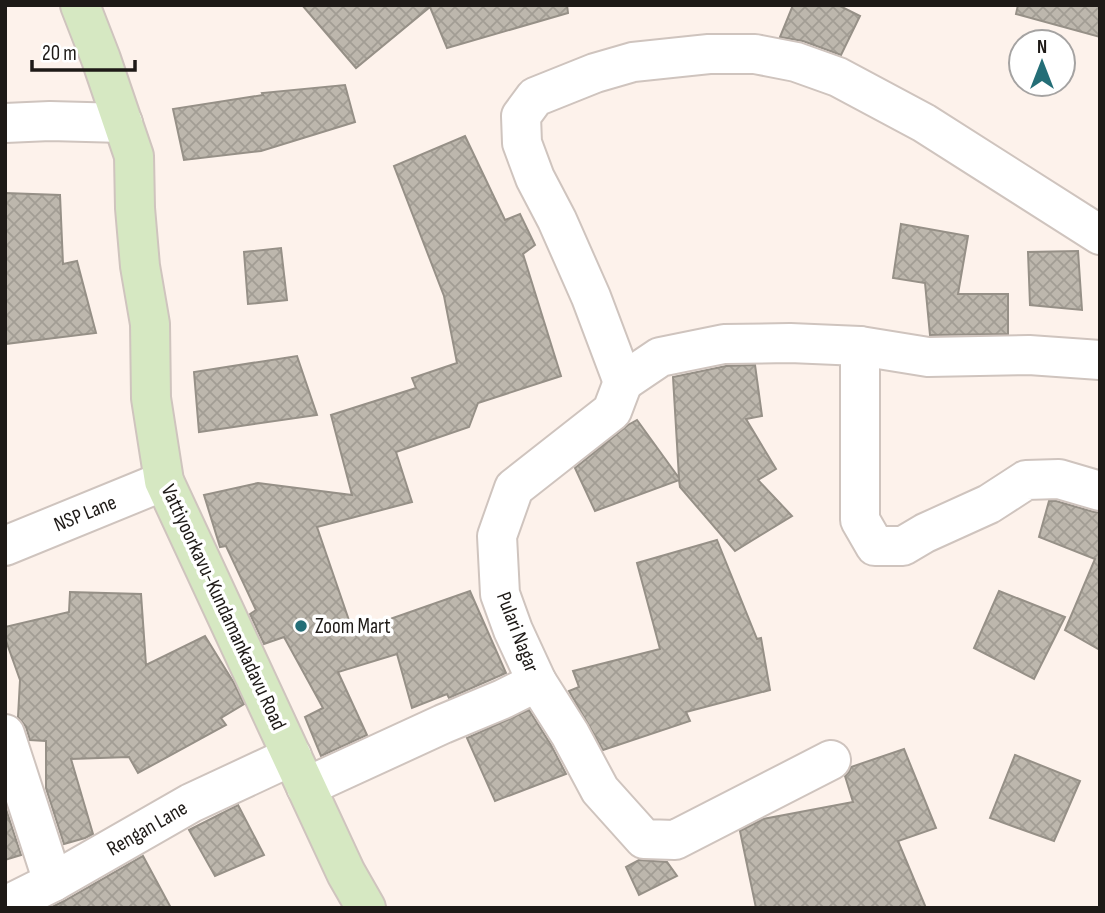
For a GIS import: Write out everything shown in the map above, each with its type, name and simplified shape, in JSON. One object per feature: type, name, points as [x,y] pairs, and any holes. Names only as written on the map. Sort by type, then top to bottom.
[{"type":"street","name":"Vattiyoorkavu-Kundamankadavu Road","points":[[80,5],[134,156],[140,266],[150,324],[151,398],[164,481],[346,873],[366,908]]},
{"type":"street","points":[[1100,235],[924,123],[838,78],[796,62],[755,54],[709,54],[633,62],[595,73],[535,97],[521,116],[522,143],[535,178],[557,220],[591,298],[623,383],[660,357],[724,344],[860,346],[928,357],[1029,355],[1100,360]]},
{"type":"street","points":[[5,123],[123,123]]},
{"type":"street","points":[[860,346],[860,520],[875,546],[903,546],[989,504],[1026,480],[1059,479],[1100,491]]},
{"type":"street","name":"Pulari Nagar","points":[[299,771],[443,724],[537,682],[500,594],[497,536],[514,488],[612,411],[623,383]]},
{"type":"street","name":"NSP Lane","points":[[5,546],[164,481]]},
{"type":"street","points":[[537,682],[570,734],[600,790],[644,839],[675,840],[831,760]]},
{"type":"street","points":[[5,734],[53,883]]},
{"type":"street","name":"Rengan Lane","points":[[5,906],[53,883],[191,803],[299,771]]},
{"type":"building","points":[[302,5],[567,5],[568,13],[447,48],[430,7],[356,68]]},
{"type":"building","points":[[793,5],[838,5],[860,16],[841,55],[803,41],[780,37]]},
{"type":"building","points":[[1018,5],[1100,5],[1100,37],[1077,31],[1077,28],[1067,28],[1016,14]]},
{"type":"building","points":[[345,85],[355,122],[261,151],[184,160],[173,109],[263,95],[262,93]]},
{"type":"building","points":[[465,136],[505,220],[520,214],[535,245],[523,254],[561,376],[478,403],[469,427],[396,452],[412,502],[317,527],[353,632],[470,591],[506,673],[449,698],[447,694],[412,708],[397,654],[338,672],[367,735],[321,756],[305,717],[323,708],[284,637],[264,644],[250,614],[256,610],[226,546],[220,547],[204,495],[258,483],[352,495],[331,415],[416,388],[412,378],[457,363],[444,296],[394,166]]},
{"type":"building","points":[[5,193],[60,195],[63,264],[77,261],[96,333],[5,344]]},
{"type":"building","points":[[901,224],[968,236],[958,294],[1008,294],[1008,334],[930,335],[925,283],[893,278]]},
{"type":"building","points":[[281,248],[287,300],[248,304],[244,252]]},
{"type":"building","points":[[1078,251],[1082,310],[1030,305],[1028,252]]},
{"type":"building","points":[[297,356],[317,415],[199,432],[194,372]]},
{"type":"building","points":[[755,365],[762,416],[746,419],[776,469],[758,480],[792,516],[735,551],[680,487],[679,480],[595,511],[575,468],[637,420],[679,478],[673,377],[726,366]]},
{"type":"building","points":[[1049,501],[1100,512],[1100,650],[1065,630],[1095,559],[1039,537]]},
{"type":"building","points":[[717,540],[757,639],[761,638],[770,690],[686,712],[690,721],[603,750],[569,691],[579,687],[573,671],[660,649],[637,563]]},
{"type":"building","points":[[999,591],[1065,617],[1034,679],[974,648]]},
{"type":"building","points":[[70,592],[141,594],[146,665],[205,636],[244,704],[221,718],[226,725],[138,773],[129,757],[71,759],[93,834],[64,844],[46,788],[46,741],[30,740],[26,727],[18,717],[20,680],[5,638],[5,627],[69,612]]},
{"type":"building","points":[[529,710],[566,774],[495,801],[467,738]]},
{"type":"building","points":[[904,749],[936,828],[898,841],[926,908],[756,908],[740,831],[763,819],[853,802],[845,776],[851,767]]},
{"type":"building","points":[[1015,755],[1080,781],[1054,841],[990,818]]},
{"type":"building","points":[[238,805],[264,855],[215,876],[189,830]]},
{"type":"building","points":[[5,806],[21,855],[5,860]]},
{"type":"building","points":[[143,856],[171,908],[50,908],[64,901]]},
{"type":"building","points":[[639,860],[667,862],[677,876],[639,895],[626,867]]},
{"type":"place","name":"Zoom Mart","points":[[301,626]]}]
